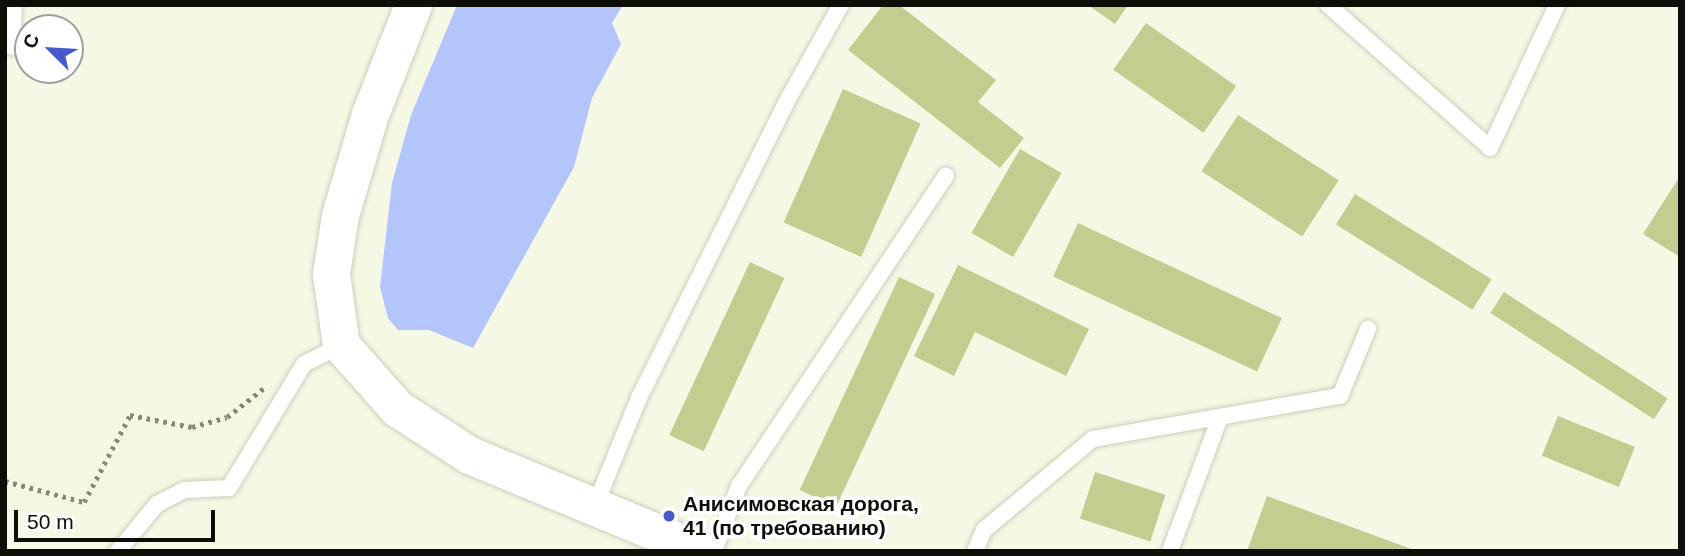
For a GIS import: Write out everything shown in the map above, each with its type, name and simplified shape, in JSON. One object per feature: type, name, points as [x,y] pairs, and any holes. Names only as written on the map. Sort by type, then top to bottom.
[{"type":"street","points":[[413,5],[370,114],[340,215],[331,274],[341,345],[397,408],[469,455],[593,510],[702,551]]},
{"type":"lane","points":[[12,47],[14,5]]},
{"type":"lane","points":[[593,510],[639,398],[788,99],[841,5]]},
{"type":"lane","points":[[1328,5],[1490,148],[1557,5]]},
{"type":"lane","points":[[715,551],[739,486],[946,176]]},
{"type":"lane","points":[[975,551],[984,530],[1093,439],[1340,396],[1368,330]]},
{"type":"lane","points":[[118,551],[157,504],[184,490],[229,488],[304,364],[341,345]]},
{"type":"lane","points":[[1170,551],[1220,416]]},
{"type":"path","points":[[5,481],[84,502],[130,415],[192,427],[227,416],[304,364]]},
{"type":"shaded area","points":[[457,5],[623,5],[612,23],[621,44],[592,98],[574,167],[473,348],[429,330],[398,330],[388,318],[380,287],[392,183],[411,115]]},
{"type":"building","points":[[883,5],[899,5],[996,80],[978,102],[1024,138],[1000,168],[848,50]]},
{"type":"building","points":[[1088,5],[1128,5],[1115,24]]},
{"type":"building","points":[[1146,23],[1236,86],[1203,133],[1113,70]]},
{"type":"building","points":[[843,89],[921,124],[861,257],[784,222]]},
{"type":"building","points":[[1238,115],[1339,180],[1302,237],[1202,171]]},
{"type":"building","points":[[1020,149],[1062,173],[1013,257],[972,233]]},
{"type":"building","points":[[1680,176],[1680,257],[1643,234]]},
{"type":"building","points":[[1355,194],[1492,279],[1472,310],[1336,225]]},
{"type":"building","points":[[1078,223],[1282,318],[1257,372],[1053,276]]},
{"type":"building","points":[[750,262],[784,278],[704,451],[669,435]]},
{"type":"building","points":[[958,265],[1089,329],[1066,376],[975,332],[954,376],[914,356]]},
{"type":"building","points":[[899,277],[935,294],[836,507],[800,490]]},
{"type":"building","points":[[1504,292],[1668,398],[1654,419],[1490,313]]},
{"type":"building","points":[[1558,416],[1635,447],[1619,487],[1542,456]]},
{"type":"building","points":[[1095,472],[1165,495],[1150,541],[1080,519]]},
{"type":"building","points":[[1267,496],[1414,550],[1414,551],[1247,551]]},
{"type":"place","name":"Анисимовская дорога, 41 (по требованию)","points":[[669,516]]}]
